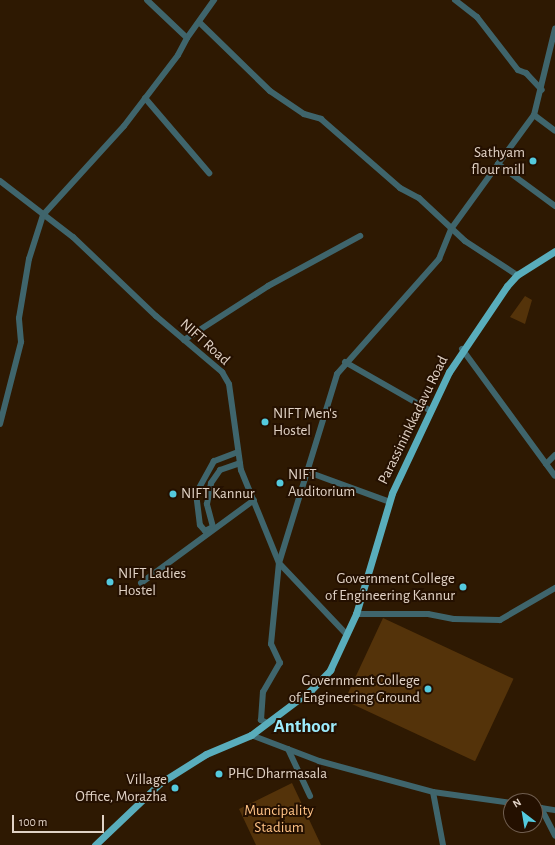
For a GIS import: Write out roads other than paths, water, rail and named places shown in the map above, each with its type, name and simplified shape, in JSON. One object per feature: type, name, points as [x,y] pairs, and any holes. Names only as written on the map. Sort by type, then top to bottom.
[{"type":"main road","name":"Parassininkkadavu Road","points":[[96,845],[160,783],[184,766],[251,735],[312,690],[330,670],[348,635],[356,614],[390,502],[402,469],[462,349],[517,275],[555,251]]},
{"type":"street","points":[[147,0],[186,38]]},
{"type":"street","points":[[0,424],[21,342],[19,318],[29,259],[43,215],[103,152],[145,98],[214,0]]},
{"type":"street","points":[[455,0],[477,18],[518,70],[526,73],[542,90]]},
{"type":"street","points":[[199,22],[270,91],[304,114],[321,119],[400,188],[419,198],[451,229],[517,275]]},
{"type":"street","points":[[267,723],[261,720],[263,692],[280,663],[271,644],[279,563],[337,374],[346,362],[439,259],[451,229],[534,115],[542,90],[555,29]]},
{"type":"street","points":[[549,56],[555,60]]},
{"type":"street","points":[[145,98],[209,173]]},
{"type":"street","points":[[534,115],[555,131]]},
{"type":"street","points":[[498,164],[555,206]]},
{"type":"street","name":"NIFT Road","points":[[0,181],[72,237],[184,340],[222,372],[228,384],[240,463],[279,563],[348,635]]},
{"type":"street","points":[[184,340],[268,286],[360,236]]},
{"type":"street","points":[[462,349],[555,476]]},
{"type":"street","points":[[346,362],[431,411]]},
{"type":"street","points":[[238,452],[209,466],[196,493],[200,525],[205,531],[213,527],[207,504],[211,483],[220,470],[240,463]]},
{"type":"street","points":[[546,464],[555,455]]},
{"type":"street","points":[[308,472],[390,502]]},
{"type":"street","points":[[141,583],[254,500]]},
{"type":"street","points":[[356,614],[428,614],[454,619],[500,620],[555,588]]},
{"type":"street","points":[[251,735],[288,749],[433,792],[503,802]]},
{"type":"street","points":[[288,749],[310,796]]},
{"type":"street","points":[[433,792],[443,845]]},
{"type":"street","points":[[543,808],[555,810]]},
{"type":"street","points":[[543,816],[555,836]]},
{"type":"place","name":"Sathyam flour mill","points":[[533,161]]},
{"type":"place","name":"NIFT Men's Hostel","points":[[265,422]]},
{"type":"place","name":"NIFT Auditorium","points":[[280,483]]},
{"type":"place","name":"NIFT Kannur","points":[[173,494]]},
{"type":"place","name":"NIFT Ladies Hostel","points":[[110,582]]},
{"type":"place","name":"Government College of Engineering Kannur","points":[[463,587]]},
{"type":"place","name":"Government College of Engineering Ground","points":[[428,689]]},
{"type":"place","name":"PHC Dharmasala","points":[[219,774]]},
{"type":"place","name":"Village Office, Morazha","points":[[175,788]]},
{"type":"district","name":"Anthoor","points":[[305,727]]},
{"type":"park label","name":"Muncipality Stadium","points":[[279,818]]}]
